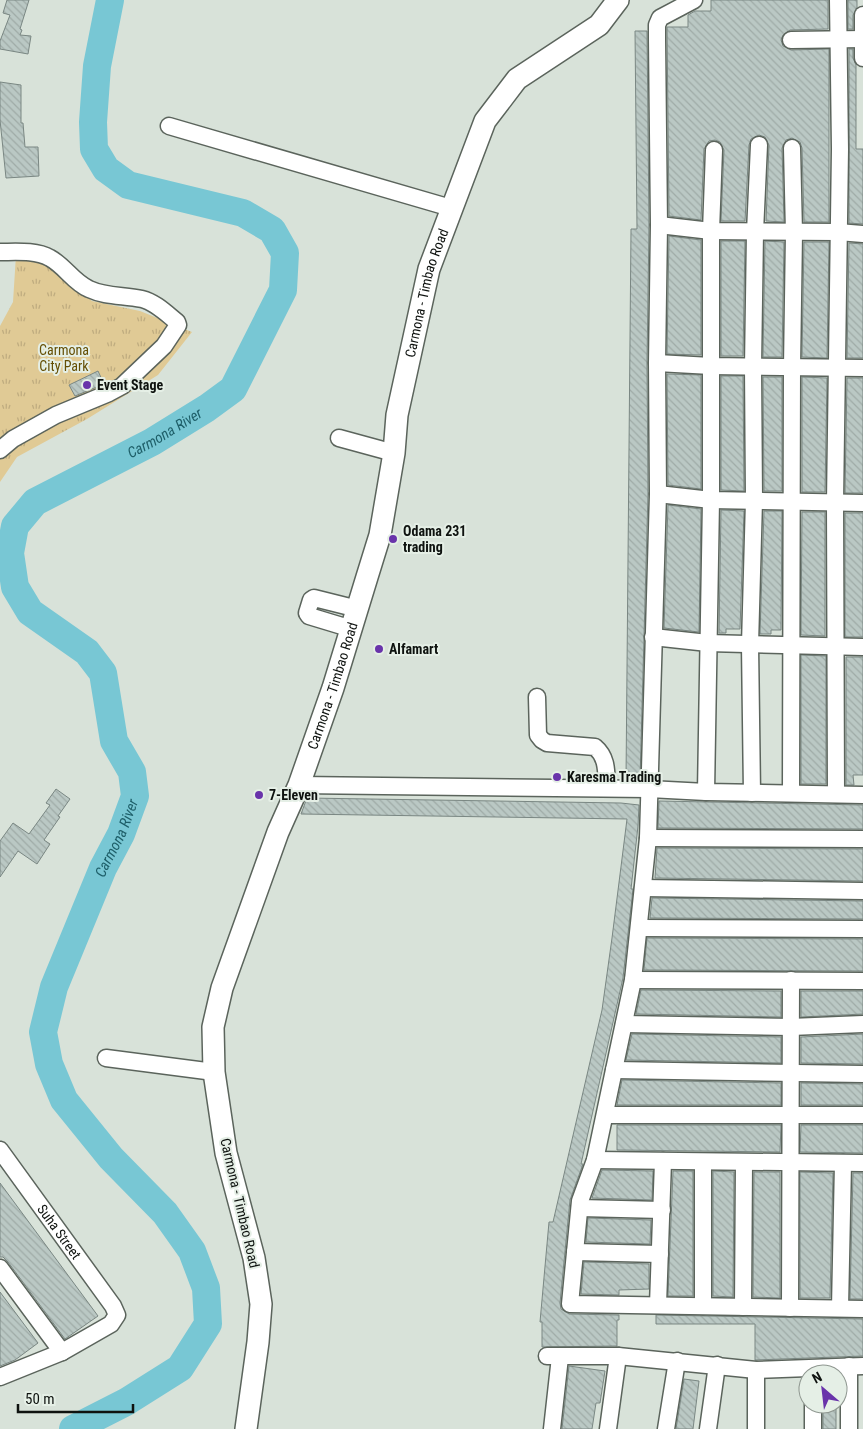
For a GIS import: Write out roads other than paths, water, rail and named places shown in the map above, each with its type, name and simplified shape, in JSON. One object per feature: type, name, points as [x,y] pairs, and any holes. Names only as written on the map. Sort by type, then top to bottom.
[{"type":"main road","name":"Carmona - Timbao Road","points":[[244,1429],[258,1342],[260,1304],[254,1258],[226,1153],[214,1072],[213,1027],[222,988],[278,832],[299,785],[355,619],[380,535],[394,453],[397,415],[429,269],[485,121],[518,79],[599,25],[618,0]]},
{"type":"street","points":[[694,0],[660,18],[658,24],[658,494],[648,838],[634,980],[595,1160],[580,1201],[570,1304],[863,1308]]},
{"type":"street","points":[[836,794],[835,502],[840,150],[838,0]]},
{"type":"street","points":[[863,15],[863,58]]},
{"type":"street","points":[[791,40],[863,39]]},
{"type":"street","points":[[169,126],[451,208]]},
{"type":"street","points":[[752,793],[750,645],[754,500],[755,232],[759,144]]},
{"type":"street","points":[[791,793],[791,501],[794,233],[792,148]]},
{"type":"street","points":[[706,792],[711,500],[711,231],[714,150]]},
{"type":"street","points":[[659,225],[711,231],[838,232],[863,234]]},
{"type":"street","points":[[0,252],[35,254],[48,257],[75,282],[98,293],[142,299],[177,322],[178,325],[164,346],[122,386],[56,415],[13,439],[0,450]]},
{"type":"street","points":[[657,363],[711,366],[863,368]]},
{"type":"street","points":[[339,438],[394,453]]},
{"type":"street","points":[[658,494],[711,500],[863,502]]},
{"type":"street","points":[[653,637],[708,643],[863,647]]},
{"type":"street","points":[[536,697],[538,735],[547,742],[595,747],[606,762],[607,788]]},
{"type":"street","points":[[299,785],[607,788],[863,795]]},
{"type":"street","points":[[648,838],[863,839]]},
{"type":"street","points":[[643,888],[863,891]]},
{"type":"street","points":[[639,928],[863,929]]},
{"type":"street","points":[[634,980],[863,981]]},
{"type":"street","points":[[790,1308],[791,980]]},
{"type":"street","points":[[624,1024],[791,1028],[863,1024]]},
{"type":"street","points":[[106,1058],[214,1072]]},
{"type":"street","points":[[614,1070],[863,1074]]},
{"type":"street","points":[[604,1115],[863,1115]]},
{"type":"street","name":"Suha Street","points":[[0,1150],[113,1306],[117,1315],[111,1324],[62,1352]]},
{"type":"street","points":[[595,1160],[744,1163],[863,1162]]},
{"type":"street","points":[[658,1305],[663,1161]]},
{"type":"street","points":[[703,1162],[703,1306]]},
{"type":"street","points":[[743,1307],[744,1163]]},
{"type":"street","points":[[840,1308],[843,1163]]},
{"type":"street","points":[[580,1208],[662,1210]]},
{"type":"street","points":[[575,1252],[660,1254]]},
{"type":"street","points":[[0,1268],[62,1352],[0,1377]]},
{"type":"street","points":[[552,1429],[554,1356],[618,1356],[756,1370],[798,1371]]},
{"type":"street","points":[[608,1429],[618,1356]]},
{"type":"street","points":[[666,1429],[677,1361]]},
{"type":"street","points":[[708,1429],[717,1365]]},
{"type":"street","points":[[849,1429],[856,1366]]},
{"type":"street","points":[[756,1370],[756,1429]]},
{"type":"street","points":[[813,1414],[813,1429]]},
{"type":"waterway","name":"Carmona River","points":[[73,1429],[126,1402],[180,1368],[208,1324],[206,1288],[192,1251],[165,1213],[111,1158],[64,1100],[49,1064],[43,1032],[54,987],[103,868],[121,834],[135,796],[132,772],[114,741],[103,673],[87,652],[30,612],[15,587],[10,553],[15,526],[35,502],[152,442],[207,408],[233,389],[283,290],[285,253],[272,230],[243,213],[128,185],[106,169],[94,149],[93,122],[97,66],[110,0]]},
{"type":"place","name":"Event Stage","points":[[87,385]]},
{"type":"place","name":"Odama 231 trading","points":[[393,539]]},
{"type":"place","name":"Alfamart","points":[[379,649]]},
{"type":"place","name":"Karesma Trading","points":[[557,777]]},
{"type":"place","name":"7-Eleven","points":[[259,795]]},
{"type":"park label","name":"Carmona City Park","points":[[64,358]]}]
